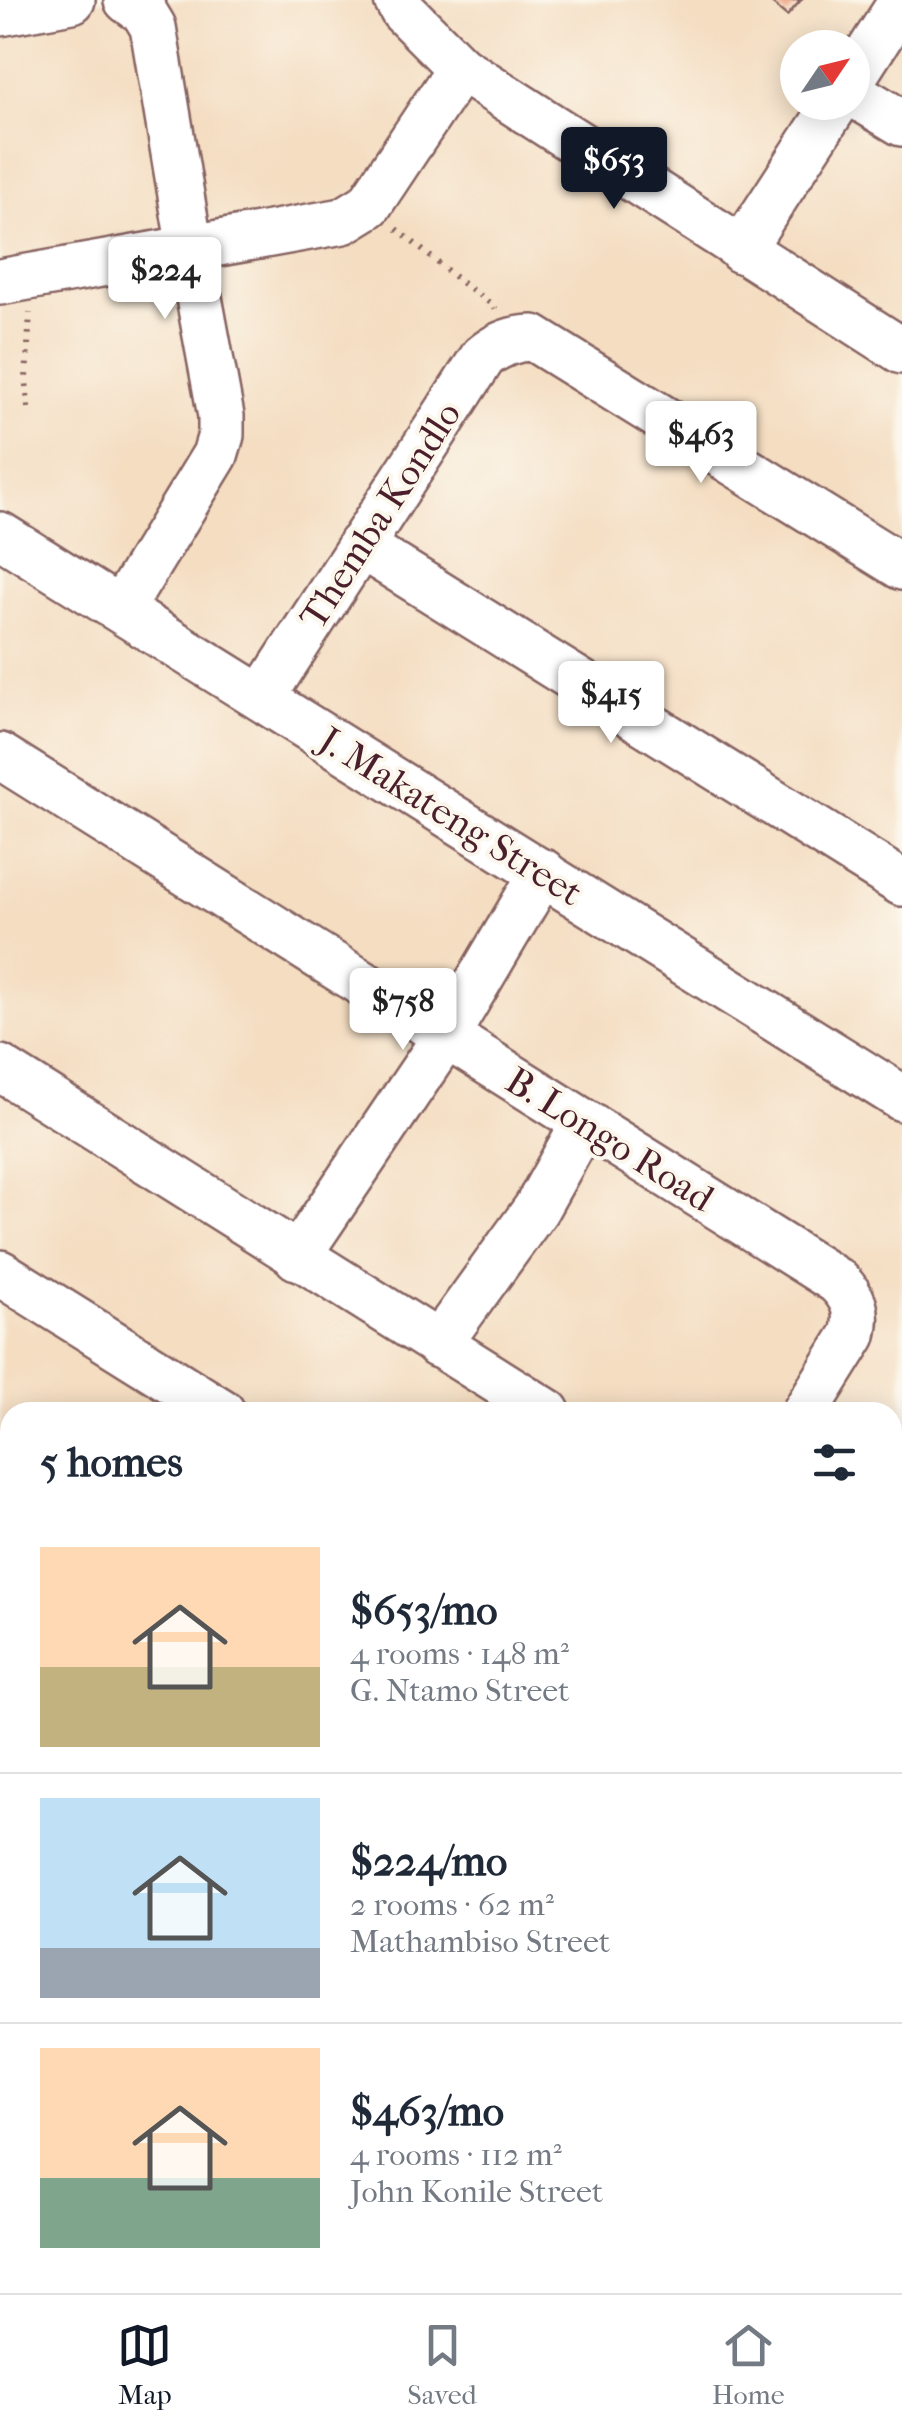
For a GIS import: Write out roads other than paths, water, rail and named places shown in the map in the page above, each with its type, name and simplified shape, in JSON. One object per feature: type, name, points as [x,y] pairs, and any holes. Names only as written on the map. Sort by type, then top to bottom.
[{"type":"street","points":[[0,13],[72,0]]},
{"type":"street","points":[[121,609],[215,455],[221,435],[221,416],[153,27],[144,12],[127,0]]},
{"type":"street","points":[[397,0],[403,11],[460,68],[902,350]]},
{"type":"street","points":[[870,51],[902,2]]},
{"type":"street","points":[[15,280],[343,221],[370,205],[460,68]]},
{"type":"street","points":[[870,103],[902,123]]},
{"type":"street","points":[[741,250],[826,120]]},
{"type":"street","name":"Themba Kondlo","points":[[262,698],[483,357],[494,347],[520,338],[533,338],[902,568]]},
{"type":"street","name":"J. Makateng Street","points":[[0,534],[902,1098]]},
{"type":"street","points":[[360,545],[902,883]]},
{"type":"street","name":"B. Longo Road","points":[[0,756],[837,1281],[848,1292],[857,1320],[853,1335],[811,1402]]},
{"type":"street","points":[[297,1257],[446,1036],[543,872]]},
{"type":"street","points":[[0,1068],[531,1402]]},
{"type":"street","points":[[438,1344],[536,1208],[584,1123]]},
{"type":"street","points":[[0,1273],[201,1402]]}]
